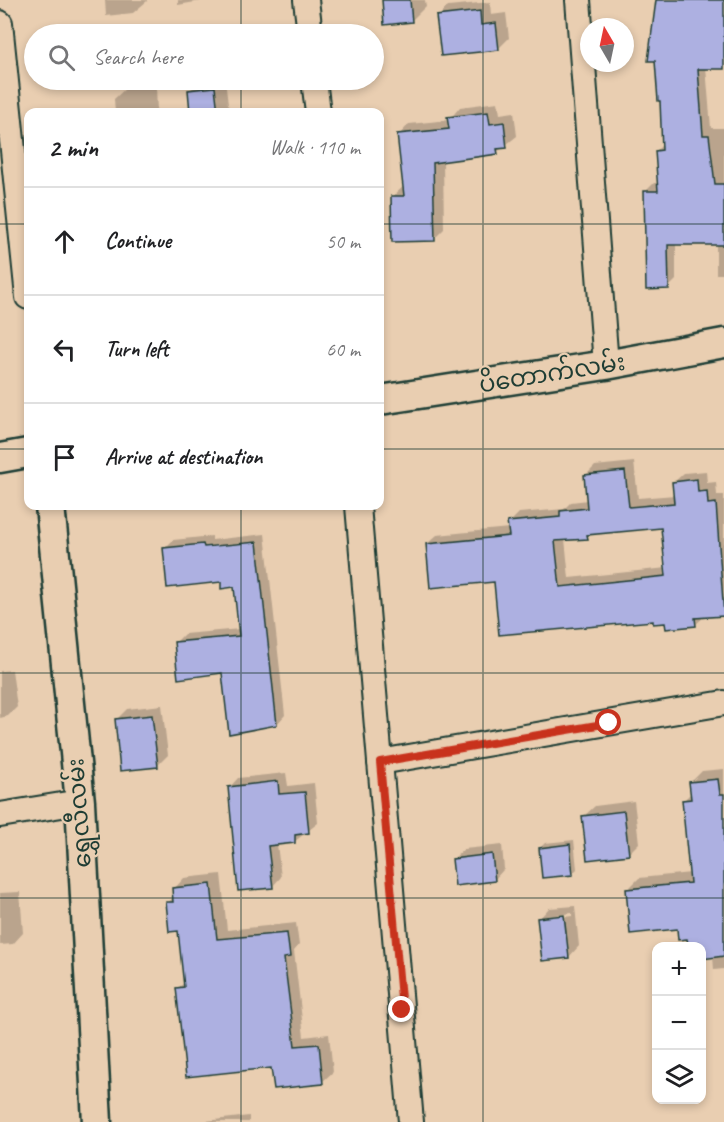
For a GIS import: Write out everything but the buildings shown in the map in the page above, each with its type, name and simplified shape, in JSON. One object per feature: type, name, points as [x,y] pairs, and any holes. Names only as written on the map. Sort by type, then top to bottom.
[{"type":"street","points":[[306,0],[308,24]]},
{"type":"street","points":[[578,0],[606,365]]},
{"type":"street","points":[[0,23],[24,258]]},
{"type":"street","points":[[315,90],[318,108]]},
{"type":"street","name":"ပိတောက်လမ်း","points":[[384,399],[606,365],[724,343]]},
{"type":"street","points":[[0,458],[24,454]]},
{"type":"street","name":"ရွှေလီလမ်း","points":[[50,510],[80,802],[96,1122]]},
{"type":"street","points":[[358,510],[411,1122]]},
{"type":"street","points":[[380,762],[724,703]]},
{"type":"street","points":[[0,815],[80,802]]},
{"type":"route","points":[[402,1010],[380,762],[609,723]]}]
